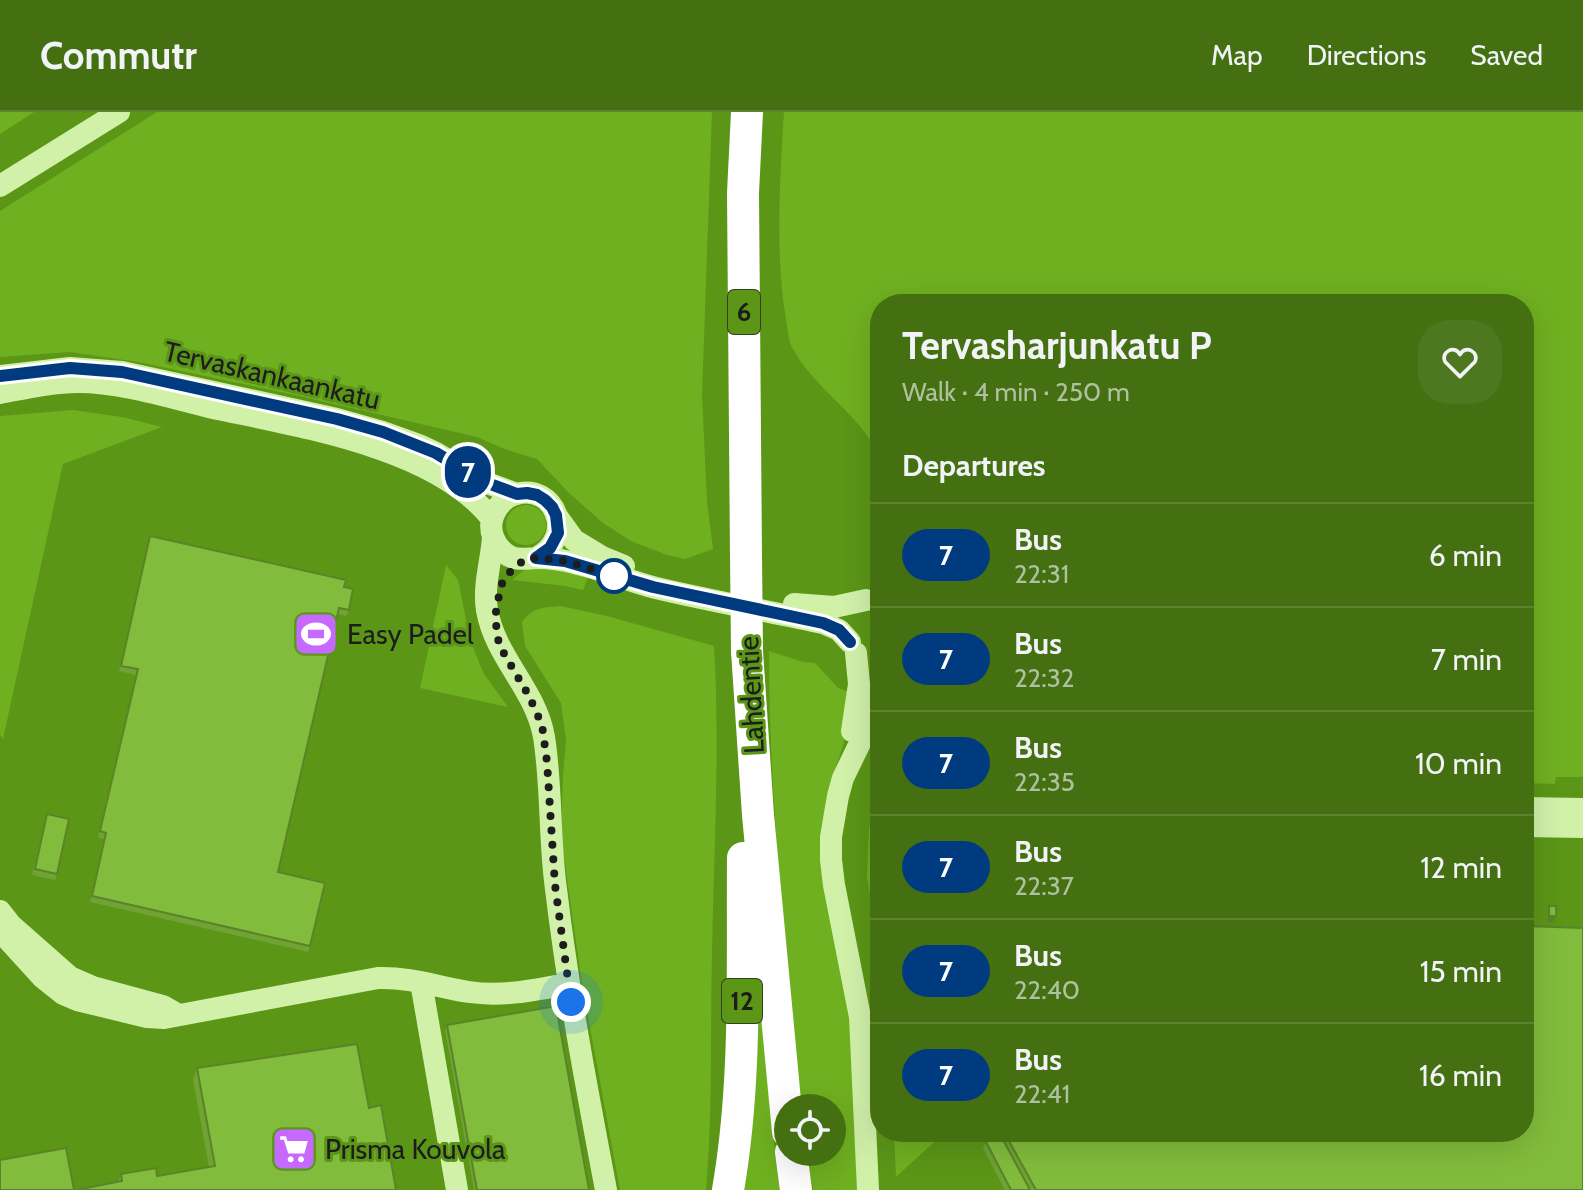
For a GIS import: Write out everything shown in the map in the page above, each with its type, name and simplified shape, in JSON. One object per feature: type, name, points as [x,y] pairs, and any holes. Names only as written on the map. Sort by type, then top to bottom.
[{"type":"highway","name":"Lahdentie","points":[[747,112],[743,193],[747,651],[758,815],[784,1094]]},
{"type":"highway","name":"12","points":[[728,1190],[741,1058],[743,843],[758,815]]},
{"type":"highway","points":[[793,1166],[796,1190]]},
{"type":"street","points":[[0,186],[119,112]]},
{"type":"street","name":"Tervaskankaankatu","points":[[0,376],[70,368],[98,369],[153,378],[263,410],[410,460],[473,497],[493,528]]},
{"type":"street","name":"Tervaskankaankatu","points":[[0,393],[78,382],[337,419],[383,432],[436,453],[482,481],[517,494]]},
{"type":"street","points":[[606,1190],[568,984],[555,885],[542,725],[499,645],[487,609],[493,528],[501,503],[517,494],[537,495],[552,507],[574,540],[602,557],[644,572],[809,607],[834,607],[870,599]]},
{"type":"street","points":[[499,645],[496,624],[503,580],[510,572],[550,548],[555,541],[556,515]]},
{"type":"street","points":[[493,528],[498,547],[505,554],[565,561],[653,587],[823,623],[839,630],[853,648],[870,662]]},
{"type":"street","points":[[868,1190],[860,1017],[839,912],[831,860],[831,837],[858,699],[859,684],[848,630],[857,608],[870,600]]},
{"type":"street","points":[[843,778],[870,714]]},
{"type":"street","points":[[1534,808],[1583,809]]},
{"type":"street","points":[[1534,826],[1583,827]]},
{"type":"street","points":[[0,896],[29,939]]},
{"type":"street","points":[[0,911],[58,969],[81,983],[154,1002],[178,1015]]},
{"type":"street","points":[[0,931],[51,986],[63,994],[147,1017],[164,1018],[378,978],[396,977],[470,992],[497,994],[568,984]]},
{"type":"street","points":[[421,982],[457,1190]]},
{"type":"green space","points":[[0,112],[34,112],[0,134]]},
{"type":"green space","points":[[157,112],[712,112],[702,394],[707,502],[713,549],[685,559],[631,541],[603,523],[537,459],[477,437],[138,362],[70,352],[0,357],[0,211]]},
{"type":"green space","points":[[784,112],[1583,112],[1583,777],[1556,777],[1555,784],[1534,783],[1534,294],[870,294],[870,440],[802,364],[790,342],[779,243]]},
{"type":"green space","points":[[73,410],[162,427],[63,464],[3,739],[0,735],[0,416]]},
{"type":"green space","points":[[526,505],[540,511],[546,525],[540,539],[526,545],[512,539],[506,525],[512,511]]},
{"type":"green space","points":[[540,564],[588,577],[583,590],[512,580],[524,570]]},
{"type":"green space","points":[[446,565],[458,580],[470,640],[484,674],[508,707],[420,688]]},
{"type":"green space","points":[[560,606],[714,646],[716,798],[706,1190],[620,1190],[582,984],[561,836],[566,740],[561,703],[525,646],[522,622],[538,609]]},
{"type":"green space","points":[[769,651],[815,663],[838,688],[852,693],[847,733],[835,770],[854,1040],[857,1190],[813,1190],[808,1166],[846,1166],[846,1094],[801,1094],[775,823]]},
{"type":"green space","points":[[870,825],[870,895],[867,877]]},
{"type":"green space","points":[[755,943],[774,1166],[777,1166],[780,1190],[737,1190]]},
{"type":"green space","points":[[894,1142],[934,1142],[896,1177]]},
{"type":"building","points":[[150,536],[346,580],[344,587],[353,589],[349,610],[339,608],[278,872],[325,883],[310,946],[92,896],[106,833],[100,831],[138,669],[121,666]]},
{"type":"building","points":[[47,814],[69,819],[57,874],[35,869]]},
{"type":"building","points":[[1549,906],[1556,906],[1556,916],[1549,916]]},
{"type":"building","points":[[1534,926],[1583,928],[1583,1190],[1036,1190],[1010,1142],[1534,1142]]},
{"type":"building","points":[[556,1006],[589,1190],[477,1190],[447,1025]]},
{"type":"building","name":"Prisma Kouvola","points":[[357,1044],[369,1108],[381,1105],[396,1190],[76,1190],[122,1181],[121,1174],[156,1168],[157,1176],[215,1166],[197,1068]]},
{"type":"building","points":[[986,1142],[1004,1142],[1030,1190],[1011,1190]]},
{"type":"building","points":[[66,1148],[74,1190],[0,1190],[0,1160]]},
{"type":"bus line","name":"7","points":[[0,376],[70,368],[122,372],[383,432],[436,453],[482,481],[517,494],[537,495],[545,500],[556,515],[558,533],[550,548],[536,558],[565,561],[653,587],[823,623],[839,630],[850,642]]},
{"type":"place","name":"Easy Padel","points":[[316,634]]},
{"type":"place","name":"Prisma Kouvola","points":[[294,1149]]},
{"type":"route","points":[[571,1002],[555,885],[542,725],[499,645],[496,608],[503,580],[524,560],[565,561],[614,576]]}]
